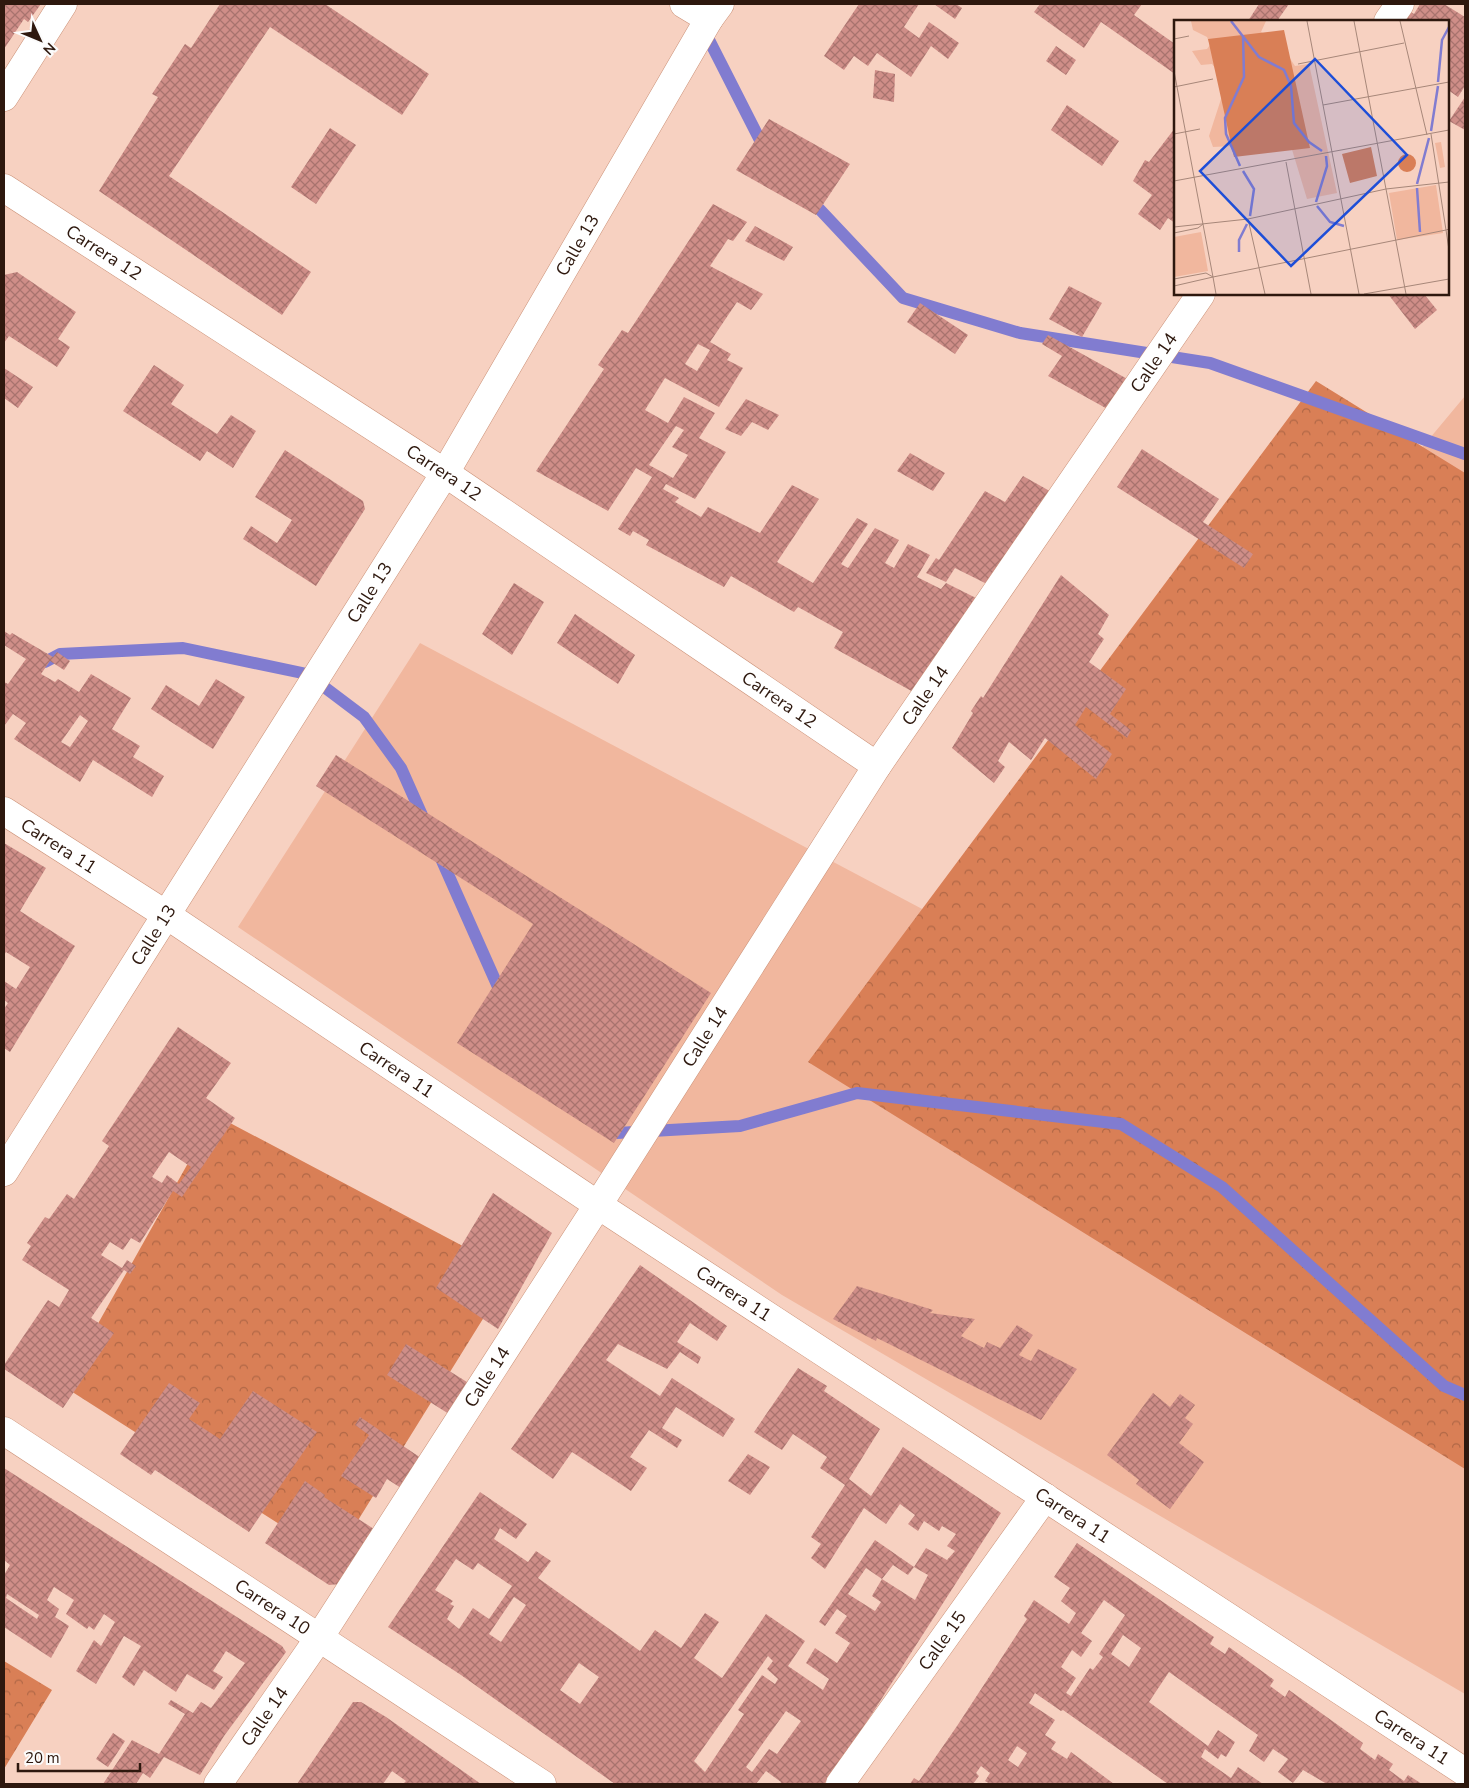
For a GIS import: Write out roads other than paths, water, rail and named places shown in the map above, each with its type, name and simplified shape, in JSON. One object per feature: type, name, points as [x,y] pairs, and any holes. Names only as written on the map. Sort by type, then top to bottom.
[{"type":"street","points":[[4,97],[63,4]]},
{"type":"street","points":[[684,4],[714,11]]},
{"type":"street","points":[[1389,20],[1400,4]]},
{"type":"street","name":"Calle 13","points":[[4,1172],[445,473],[714,11]]},
{"type":"street","name":"Carrera 12","points":[[4,188],[445,473],[877,766]]},
{"type":"street","name":"Calle 14","points":[[218,1784],[318,1638],[598,1205],[877,766],[1200,295]]},
{"type":"street","name":"Carrera 11","points":[[4,811],[165,914],[598,1205],[1465,1774]]},
{"type":"street","name":"Carrera 10","points":[[4,1431],[542,1784]]},
{"type":"street","name":"Calle 15","points":[[840,1784],[1045,1497]]},
{"type":"street","points":[[1459,1784],[1465,1774]]},
{"type":"waterway","points":[[704,30],[765,150]]},
{"type":"waterway","points":[[809,198],[903,298],[1020,333],[1210,363],[1465,454]]},
{"type":"waterway","points":[[45,662],[60,654],[183,648],[307,674],[364,717],[401,768],[425,822]]},
{"type":"waterway","points":[[439,854],[503,998]]},
{"type":"waterway","points":[[607,1127],[617,1133],[740,1126],[857,1093],[1121,1124],[1222,1187],[1444,1386],[1465,1395]]}]
